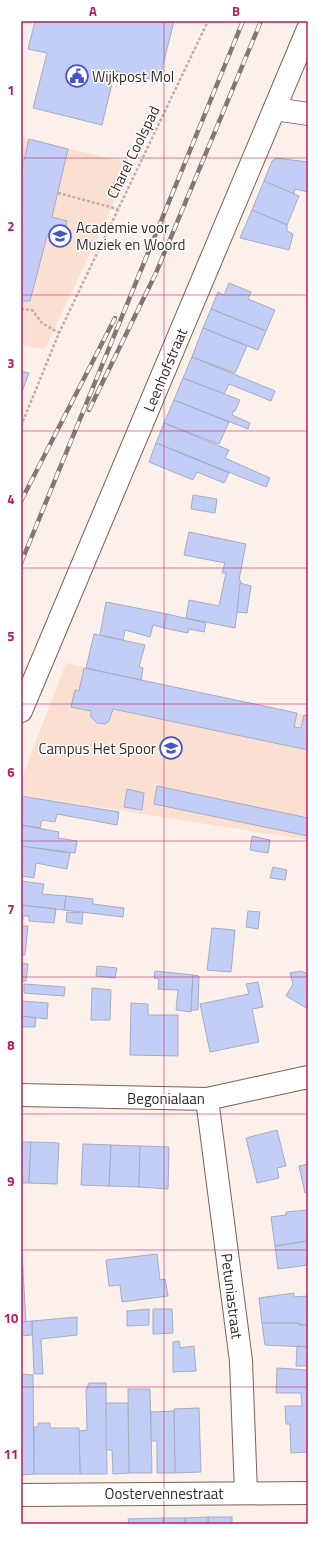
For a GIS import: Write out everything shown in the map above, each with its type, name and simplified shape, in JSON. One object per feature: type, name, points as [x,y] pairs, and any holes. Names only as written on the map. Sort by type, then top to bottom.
[{"type":"street","name":"Leenhofstraat","points":[[21,711],[308,29]]},
{"type":"street","points":[[275,109],[308,114]]},
{"type":"street","name":"Begonialaan","points":[[21,1095],[207,1099],[308,1076]]},
{"type":"street","name":"Petuniastraat","points":[[207,1099],[241,1361],[246,1493]]},
{"type":"street","name":"Oostervennestraat","points":[[21,1494],[308,1493]]},
{"type":"path","name":"Charel Coolspad","points":[[21,426],[59,333],[208,21]]},
{"type":"path","points":[[58,192],[118,209]]},
{"type":"path","points":[[21,309],[32,310],[42,323],[59,333]]},
{"type":"shaded area","name":"Academie voor Muziek en Woord","points":[[21,137],[132,164],[45,349],[21,345]]},
{"type":"shaded area","name":"Campus Het Spoor","points":[[66,663],[305,715],[308,702],[308,840],[21,795],[21,780]]},
{"type":"building","name":"Wijkpost Mol","points":[[35,21],[174,21],[159,81],[115,71],[102,125],[33,108],[47,53],[28,49]]},
{"type":"building","points":[[29,139],[68,149],[52,217],[67,221],[63,239],[47,236],[30,301],[21,301],[21,173]]},
{"type":"building","points":[[276,158],[308,162],[308,192],[295,189],[294,194],[264,181],[272,161]]},
{"type":"building","points":[[264,181],[299,196],[287,225],[252,210]]},
{"type":"building","points":[[252,210],[287,225],[287,231],[293,234],[289,250],[240,238]]},
{"type":"building","points":[[229,283],[251,292],[248,299],[275,310],[266,331],[211,309],[218,292],[224,295]]},
{"type":"building","points":[[211,309],[266,331],[258,350],[203,328]]},
{"type":"building","points":[[203,328],[247,346],[235,373],[192,357]]},
{"type":"building","points":[[192,357],[275,391],[271,401],[229,384],[224,394],[183,378]]},
{"type":"building","points":[[21,371],[29,373],[21,394]]},
{"type":"building","points":[[183,378],[240,400],[232,415],[250,423],[248,429],[174,400]]},
{"type":"building","points":[[174,400],[229,422],[219,444],[164,423]]},
{"type":"building","points":[[164,423],[229,450],[225,458],[270,478],[266,487],[156,443]]},
{"type":"building","points":[[156,443],[229,473],[224,483],[197,472],[193,480],[149,462]]},
{"type":"building","points":[[193,495],[217,499],[215,513],[191,509]]},
{"type":"building","points":[[189,532],[246,544],[239,580],[241,581],[235,628],[186,618],[189,600],[219,606],[226,573],[222,573],[225,563],[184,555]]},
{"type":"building","points":[[240,583],[251,586],[247,613],[237,612]]},
{"type":"building","points":[[106,602],[167,614],[164,628],[153,625],[150,637],[125,630],[123,640],[100,635]]},
{"type":"building","points":[[167,614],[206,623],[204,632],[189,629],[188,633],[164,628]]},
{"type":"building","points":[[94,634],[145,645],[139,667],[143,668],[141,680],[86,668]]},
{"type":"building","points":[[84,668],[297,713],[294,727],[301,728],[304,715],[308,716],[308,750],[113,709],[109,721],[105,724],[97,723],[91,717],[91,711],[71,707],[75,690],[79,691]]},
{"type":"building","points":[[157,786],[308,818],[308,836],[154,804]]},
{"type":"building","points":[[127,789],[144,793],[142,810],[124,807]]},
{"type":"building","points":[[21,796],[119,812],[117,825],[57,814],[55,822],[42,820],[40,828],[21,825]]},
{"type":"building","points":[[21,825],[59,832],[58,838],[77,841],[75,853],[21,846]]},
{"type":"building","points":[[252,836],[270,840],[268,853],[250,850]]},
{"type":"building","points":[[21,846],[70,853],[67,869],[36,863],[34,878],[21,876]]},
{"type":"building","points":[[273,867],[287,870],[285,880],[270,878]]},
{"type":"building","points":[[21,881],[44,884],[42,894],[66,896],[64,910],[21,905]]},
{"type":"building","points":[[66,896],[93,899],[93,904],[124,908],[123,917],[64,910]]},
{"type":"building","points":[[21,905],[56,909],[54,923],[29,921],[29,916],[23,916],[22,926],[28,926],[25,955],[21,955]]},
{"type":"building","points":[[248,911],[260,912],[258,929],[246,927]]},
{"type":"building","points":[[67,912],[83,913],[82,924],[66,922]]},
{"type":"building","points":[[212,928],[235,930],[231,972],[207,970]]},
{"type":"building","points":[[21,963],[28,964],[26,981],[21,981]]},
{"type":"building","points":[[97,966],[117,968],[115,978],[96,976]]},
{"type":"building","points":[[155,971],[193,975],[191,1012],[176,1010],[178,990],[158,989],[159,979],[154,978]]},
{"type":"building","points":[[301,971],[308,974],[308,1009],[286,996],[293,984],[290,973]]},
{"type":"building","points":[[193,975],[199,976],[198,1010],[191,1010]]},
{"type":"building","points":[[258,982],[263,1007],[252,1009],[259,1042],[210,1052],[200,1004],[249,994],[246,984]]},
{"type":"building","points":[[24,984],[65,987],[64,996],[24,993]]},
{"type":"building","points":[[92,988],[111,990],[110,1020],[91,1020]]},
{"type":"building","points":[[21,1001],[48,1003],[47,1019],[21,1016]]},
{"type":"building","points":[[131,1003],[148,1004],[148,1015],[178,1015],[178,1056],[130,1055]]},
{"type":"building","points":[[21,1016],[36,1018],[35,1027],[21,1027]]},
{"type":"building","points":[[277,1130],[286,1166],[277,1168],[279,1178],[257,1183],[246,1138]]},
{"type":"building","points":[[21,1142],[31,1142],[29,1183],[21,1183]]},
{"type":"building","points":[[31,1142],[59,1143],[57,1184],[29,1183]]},
{"type":"building","points":[[83,1144],[111,1145],[109,1186],[81,1185]]},
{"type":"building","points":[[111,1145],[140,1146],[139,1187],[109,1186]]},
{"type":"building","points":[[140,1146],[169,1147],[168,1189],[139,1187]]},
{"type":"building","points":[[308,1164],[308,1192],[305,1193],[299,1166]]},
{"type":"building","points":[[308,1210],[308,1241],[275,1246],[271,1217],[286,1215],[286,1212]]},
{"type":"building","points":[[308,1241],[308,1265],[278,1269],[275,1246]]},
{"type":"building","points":[[22,1254],[26,1322],[21,1322]]},
{"type":"building","points":[[157,1254],[160,1280],[165,1279],[168,1296],[122,1302],[120,1285],[109,1286],[106,1260]]},
{"type":"building","points":[[294,1293],[294,1297],[308,1296],[308,1325],[299,1325],[299,1323],[262,1323],[259,1298]]},
{"type":"building","points":[[149,1309],[149,1325],[127,1326],[127,1311]]},
{"type":"building","points":[[153,1309],[172,1309],[173,1333],[153,1334]]},
{"type":"building","points":[[77,1317],[77,1335],[41,1339],[43,1374],[34,1374],[32,1321]]},
{"type":"building","points":[[32,1321],[32,1335],[21,1336],[21,1322]]},
{"type":"building","points":[[262,1323],[299,1323],[299,1325],[308,1325],[308,1347],[265,1345]]},
{"type":"building","points":[[179,1341],[180,1348],[194,1346],[196,1371],[173,1372],[173,1342]]},
{"type":"building","points":[[297,1346],[308,1347],[308,1366],[296,1366]]},
{"type":"building","points":[[277,1368],[308,1370],[308,1452],[291,1453],[290,1424],[286,1424],[285,1406],[302,1406],[301,1393],[276,1393]]},
{"type":"building","points":[[21,1374],[33,1375],[34,1474],[21,1475]]},
{"type":"building","points":[[89,1383],[106,1383],[107,1474],[80,1474],[79,1431],[87,1430],[86,1390]]},
{"type":"building","points":[[128,1389],[150,1389],[152,1473],[129,1473]]},
{"type":"building","points":[[106,1403],[128,1403],[129,1473],[113,1474],[112,1450],[106,1450]]},
{"type":"building","points":[[199,1408],[201,1472],[175,1473],[174,1409]]},
{"type":"building","points":[[174,1411],[175,1473],[157,1473],[157,1441],[151,1441],[151,1412]]},
{"type":"building","points":[[38,1423],[50,1423],[50,1428],[79,1428],[80,1474],[34,1474],[34,1427],[38,1427]]},
{"type":"building","points":[[208,1517],[232,1517],[232,1524],[208,1524]]},
{"type":"building","points":[[208,1517],[208,1524],[185,1524],[185,1518]]},
{"type":"building","points":[[163,1518],[185,1518],[185,1524],[163,1524]]},
{"type":"building","points":[[163,1518],[163,1524],[129,1524],[128,1519]]},
{"type":"railway","points":[[21,563],[243,21]]},
{"type":"railway","points":[[89,410],[156,273],[261,21]]},
{"type":"railway","points":[[21,501],[115,318]]},
{"type":"place","name":"Wijkpost Mol","points":[[77,76]]},
{"type":"place","name":"Academie voor Muziek en Woord","points":[[60,236]]},
{"type":"place","name":"Campus Het Spoor","points":[[171,748]]}]
